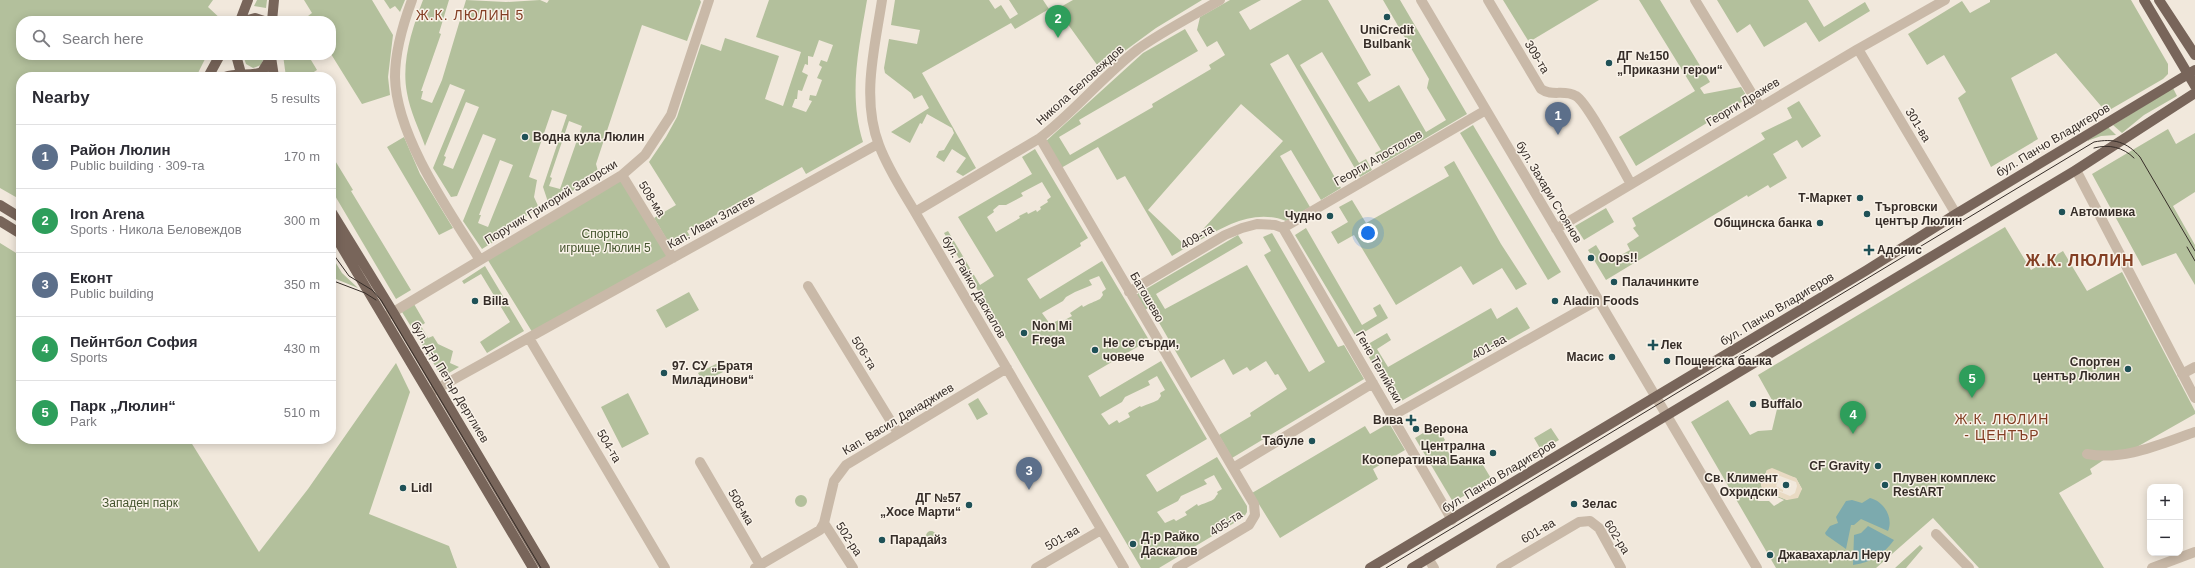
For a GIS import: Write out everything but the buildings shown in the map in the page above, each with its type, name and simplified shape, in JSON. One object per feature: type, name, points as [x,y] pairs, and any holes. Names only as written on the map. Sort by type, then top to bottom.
[{"type":"main road","points":[[242,16],[248,0]]},
{"type":"main road","points":[[272,16],[274,0]]},
{"type":"main road","points":[[2144,0],[2191,72],[2195,86]]},
{"type":"main road","points":[[2159,0],[2195,55]]},
{"type":"main road","points":[[211,72],[217,60]]},
{"type":"main road","points":[[238,60],[241,72]]},
{"type":"main road","points":[[262,72],[269,60]]},
{"type":"main road","points":[[272,60],[273,72]]},
{"type":"main road","name":"бул. Панчо Владигеров","points":[[1370,568],[1657,397],[2191,72]]},
{"type":"main road","points":[[1412,568],[2076,170],[2195,93]]},
{"type":"main road","points":[[0,204],[16,215]]},
{"type":"main road","name":"бул. Д-р Петър Дертлиев","points":[[336,220],[533,568]]},
{"type":"main road","points":[[0,221],[16,231]]},
{"type":"main road","name":"бул. Д-р Петър Дертлиев","points":[[336,236],[389,314]]},
{"type":"main road","name":"бул. Д-р Петър Дертлиев","points":[[434,391],[545,568]]},
{"type":"street","points":[[412,0],[401,36],[397,57],[395,77],[397,96],[404,120],[425,170],[480,260]]},
{"type":"street","name":"Поручик Григорий Загорски","points":[[389,314],[622,175],[646,155],[671,115],[709,0]]},
{"type":"street","name":"бул. Райко Даскалов","points":[[882,0],[870,83],[872,120],[878,144],[889,167],[915,212],[1124,568]]},
{"type":"street","name":"Никола Беловеждов","points":[[915,212],[1040,138],[1058,124],[1138,49],[1220,0]]},
{"type":"street","name":"бул. Захари Стоянов","points":[[1421,0],[1757,568]]},
{"type":"street","name":"309-та","points":[[1488,0],[1541,88],[1548,93],[1569,93],[1582,102],[1631,184]]},
{"type":"street","points":[[1695,0],[1760,108]]},
{"type":"street","name":"Георги Дражев","points":[[1556,229],[1858,49],[1945,0]]},
{"type":"street","name":"301-ва","points":[[1858,49],[1956,214]]},
{"type":"street","name":"Георги Апостолов","points":[[1283,228],[1486,110]]},
{"type":"street","name":"Батошево","points":[[1040,138],[1254,504]]},
{"type":"street","name":"Кап. Иван Златев","points":[[434,391],[878,144]]},
{"type":"street","points":[[2076,170],[2195,398]]},
{"type":"street","name":"508-ма","points":[[622,175],[673,258]]},
{"type":"street","name":"409-та","points":[[1129,292],[1225,235],[1257,224],[1276,225],[1283,228]]},
{"type":"street","name":"Гене Телийски","points":[[1283,228],[1452,520]]},
{"type":"street","name":"506-та","points":[[808,286],[898,433]]},
{"type":"street","name":"401-ва","points":[[1392,416],[1598,300]]},
{"type":"street","name":"504-та","points":[[529,338],[665,568]]},
{"type":"street","points":[[2182,374],[2195,367]]},
{"type":"street","name":"Кап. Васил Данаджиев","points":[[824,524],[834,481],[846,465],[1006,368]]},
{"type":"street","points":[[1233,468],[1373,383]]},
{"type":"street","points":[[2087,454],[2101,457],[2127,455],[2195,432]]},
{"type":"street","name":"508-ма","points":[[700,462],[758,566]]},
{"type":"street","name":"405-та","points":[[1177,568],[1249,525],[1255,515],[1254,504]]},
{"type":"street","name":"601-ва","points":[[1501,568],[1579,522],[1590,521]]},
{"type":"street","name":"602-ра","points":[[1590,521],[1599,528],[1621,568]]},
{"type":"street","points":[[758,566],[820,530],[824,524]]},
{"type":"street","name":"502-ра","points":[[824,524],[853,568]]},
{"type":"street","name":"501-ва","points":[[1036,568],[1101,530]]},
{"type":"street","points":[[1936,534],[1969,568]]},
{"type":"street","points":[[2152,568],[2195,552]]},
{"type":"street","points":[[1428,558],[1434,568]]},
{"type":"green space","points":[[0,0],[213,0],[208,7],[218,16],[16,16],[16,60],[204,60],[198,72],[16,72],[16,197],[0,188]]},
{"type":"green space","points":[[257,0],[267,0],[266,8],[254,6]]},
{"type":"green space","points":[[304,0],[372,0],[393,35],[388,77],[390,95],[362,104],[335,60],[336,60],[336,16],[308,16],[312,13]]},
{"type":"green space","points":[[384,0],[405,0],[400,12],[395,6],[390,9]]},
{"type":"green space","points":[[423,0],[449,0],[439,33],[441,34],[421,91],[423,91],[421,99],[432,103],[442,80],[466,0],[506,2],[540,0],[547,3],[549,0],[700,0],[701,2],[687,41],[642,25],[596,164],[599,175],[549,205],[543,187],[567,115],[552,110],[529,177],[537,180],[534,197],[539,208],[504,229],[506,234],[482,249],[463,221],[496,139],[483,134],[457,196],[451,197],[433,168],[465,90],[450,84],[425,146],[410,106],[407,93],[405,69],[409,46]],"holes":[[[466,102],[479,107],[453,169],[443,165],[446,157],[444,156]],[[569,121],[582,126],[560,189],[549,186],[552,178],[550,177]],[[500,160],[513,165],[488,227],[478,223],[481,215],[479,215]]]},
{"type":"green space","points":[[769,0],[867,0],[856,71],[856,106],[863,142],[806,174],[802,167],[687,231],[691,238],[672,248],[654,218],[676,205],[649,162],[666,137],[677,117],[701,44],[721,51],[725,38],[779,56],[765,99],[783,106],[801,52],[756,37]],"holes":[[[819,40],[833,45],[827,62],[821,60],[819,65],[822,67],[817,78],[822,80],[816,96],[810,95],[809,100],[812,101],[806,112],[792,107],[795,99],[797,99],[798,90],[802,91],[808,75],[802,72],[805,64],[808,65],[808,56],[813,57]]]},
{"type":"green space","points":[[895,0],[989,0],[995,9],[1001,5],[1010,19],[1018,14],[1009,0],[1043,0],[1049,9],[1015,29],[1011,23],[922,73],[976,168],[963,176],[956,172],[966,158],[952,149],[944,162],[936,157],[939,151],[944,150],[954,133],[952,128],[927,114],[922,124],[920,123],[910,143],[891,132],[929,108],[922,95],[914,99],[911,93],[885,73],[884,68],[889,39],[917,44],[920,30],[891,25]]},
{"type":"green space","points":[[1073,0],[1202,0],[1156,28],[1100,69],[1057,9]]},
{"type":"green space","points":[[1230,0],[1261,0],[1239,12],[1250,30],[1302,0],[1328,0],[1371,75],[1357,83],[1369,102],[1399,85],[1426,132],[1446,120],[1427,88],[1429,79],[1383,0],[1400,0],[1467,114],[1382,164],[1375,153],[1381,150],[1322,52],[1300,65],[1359,163],[1366,159],[1372,170],[1360,177],[1288,54],[1270,64],[1341,188],[1321,200],[1291,150],[1280,156],[1310,207],[1286,221],[1275,218],[1252,218],[1231,224],[1200,240],[1196,237],[1283,141],[1241,104],[1148,210],[1187,247],[1172,256],[1125,176],[1117,180],[1098,147],[1061,168],[1045,142],[1143,53],[1185,29],[1198,51],[1079,120],[1081,124],[1059,137],[1070,155],[1153,107],[1152,104],[1211,69],[1209,65],[1225,55],[1217,41],[1207,47],[1197,30],[1200,17]]},
{"type":"green space","points":[[1503,0],[1599,0],[1529,42]]},
{"type":"green space","points":[[1639,0],[1660,0],[1710,82],[1700,88],[1704,94],[1741,87],[1748,98],[1636,166],[1619,137],[1695,91]]},
{"type":"green space","points":[[1717,0],[1808,0],[1824,27],[1865,2],[1870,11],[1819,42],[1806,22],[1764,47],[1750,24],[1737,33]]},
{"type":"green space","points":[[1990,0],[2131,0],[2168,64],[2168,74],[2163,79],[2106,112],[2056,53],[2011,78],[2038,139],[1991,167],[1958,98],[1966,92],[1944,55],[1927,65],[1908,34],[1962,1],[1970,13],[1990,2]]},
{"type":"green space","points":[[245,60],[263,60],[261,65],[253,68],[246,64]]},
{"type":"green space","points":[[284,60],[311,60],[317,70],[314,72],[285,72]]},
{"type":"green space","points":[[2173,88],[2177,96],[2144,115],[2122,133],[2113,125]]},
{"type":"green space","points":[[1799,101],[1821,136],[1802,148],[1797,140],[1773,154],[1787,178],[1770,188],[1768,185],[1748,197],[1747,195],[1606,280],[1588,250],[1596,245],[1607,263],[1630,250],[1627,244],[1639,236],[1633,228],[1636,226],[1632,218],[1765,139],[1761,133],[1792,118],[1787,108]]},
{"type":"green space","points":[[1473,125],[1561,272],[1548,280],[1460,133]]},
{"type":"green space","points":[[2108,127],[2116,135],[2101,136],[2087,141]]},
{"type":"green space","points":[[2168,129],[2176,144],[2195,133],[2195,192],[2173,206],[2195,245],[2195,285],[2176,253],[2142,266],[2092,174]]},
{"type":"green space","points":[[404,137],[420,174],[453,228],[439,235],[387,147]]},
{"type":"green space","points":[[1035,149],[1088,238],[1080,243],[1081,246],[1027,279],[1040,299],[1102,261],[1149,340],[1088,376],[1100,397],[1161,361],[1207,439],[1146,475],[1157,492],[1217,457],[1247,506],[1247,512],[1244,517],[1159,568],[1141,568],[944,233],[948,231],[980,285],[994,276],[958,217],[1032,174],[1022,157]],"holes":[[[1042,182],[1051,197],[1047,200],[1048,202],[1040,207],[1041,209],[1037,212],[1036,210],[1028,214],[1027,212],[1019,216],[1020,218],[996,232],[987,217],[994,212],[993,210],[999,205],[1006,205],[1023,196],[1021,193]],[[1099,276],[1106,289],[1102,292],[1103,295],[1100,299],[1083,307],[1082,305],[1070,313],[1072,316],[1061,322],[1059,320],[1050,324],[1042,313],[1063,301],[1066,297],[1092,285],[1089,280]],[[1157,376],[1165,390],[1160,393],[1161,396],[1158,400],[1141,407],[1140,406],[1128,413],[1130,417],[1119,423],[1117,420],[1109,425],[1101,414],[1122,402],[1125,397],[1150,385],[1148,381]],[[1214,475],[1222,489],[1217,492],[1218,494],[1214,499],[1198,506],[1197,504],[1185,512],[1187,515],[1176,521],[1174,519],[1165,523],[1157,512],[1178,501],[1181,496],[1207,484],[1204,480]]]},
{"type":"green space","points":[[1454,161],[1501,244],[1527,284],[1516,290],[1502,268],[1473,285],[1461,266],[1396,305],[1354,235],[1338,244],[1331,232],[1348,222],[1339,207],[1352,200],[1366,223],[1449,176],[1444,167]]},
{"type":"green space","points":[[336,162],[353,190],[351,191],[411,290],[396,299],[336,197]]},
{"type":"green space","name":"Спортно игрище Люлин 5","points":[[622,175],[673,258],[534,335],[486,257]]},
{"type":"green space","points":[[1606,208],[1614,222],[1584,240],[1575,226]]},
{"type":"green space","points":[[2005,227],[2031,270],[2063,251],[2087,291],[2122,272],[2195,411],[2195,414],[2135,448],[2111,455],[2090,469],[2092,474],[2059,493],[2104,568],[1979,568],[1933,518],[1876,568],[1776,568],[1691,422],[1728,400],[1750,435],[1758,431],[1772,430],[1777,409],[1758,375]],"holes":[[[1767,470],[1796,478],[1802,489],[1787,500],[1763,490],[1761,485]],[[1762,490],[1784,500],[1774,506],[1769,501],[1758,501]]]},
{"type":"green space","points":[[1306,228],[1362,325],[1377,316],[1373,308],[1380,304],[1388,318],[1356,337],[1295,235]]},
{"type":"green space","points":[[1272,233],[1338,347],[1344,345],[1364,379],[1232,458],[1219,435],[1251,416],[1250,413],[1287,389],[1278,374],[1275,375],[1266,361],[1250,371],[1247,367],[1233,375],[1224,359],[1191,378],[1150,307],[1143,311],[1134,296],[1238,235],[1243,243],[1156,294],[1165,309],[1247,265],[1309,372],[1325,362],[1264,255],[1271,251],[1263,237]]},
{"type":"green space","name":"Западен парк","points":[[0,243],[16,253],[16,444],[192,444],[259,552],[308,489],[396,363],[410,392],[369,514],[449,546],[457,568],[0,568]]},
{"type":"green space","points":[[336,263],[342,273],[358,288],[336,279]]},
{"type":"green space","points":[[485,266],[524,331],[487,353],[480,342],[510,322],[481,274],[464,284],[462,281]]},
{"type":"green space","points":[[689,292],[699,310],[666,328],[656,310]]},
{"type":"green space","points":[[414,304],[425,323],[421,326],[428,338],[433,336],[438,344],[453,351],[450,363],[459,367],[442,377],[402,312]]},
{"type":"green space","points":[[1517,307],[1530,328],[1396,404],[1363,347],[1387,333],[1391,340],[1377,349],[1388,367],[1491,308],[1497,319]]},
{"type":"green space","points":[[718,363],[723,372],[703,382],[698,373]]},
{"type":"green space","points":[[628,393],[649,434],[622,448],[601,407]]},
{"type":"green space","points":[[978,398],[988,414],[977,420],[968,404]]},
{"type":"green space","points":[[1389,423],[1405,450],[1373,469],[1378,479],[1280,538],[1252,493],[1365,426],[1370,434]]},
{"type":"green space","points":[[1436,425],[1445,440],[1442,443],[1451,456],[1474,464],[1480,460],[1492,480],[1453,502],[1415,438]]},
{"type":"green space","points":[[1551,428],[1559,440],[1541,450],[1534,438]]},
{"type":"green space","points":[[801,495],[805,497],[807,501],[805,505],[801,507],[797,505],[795,501],[797,497]]},
{"type":"green space","points":[[929,531],[933,531],[936,536],[933,541],[929,541],[926,538],[926,534]]},
{"type":"green space","points":[[1920,545],[1923,548],[1906,568],[1895,568]]},
{"type":"shaded area","points":[[1772,468],[1796,478],[1802,489],[1798,498],[1787,500],[1763,490],[1761,485],[1767,470]],"holes":[[[1777,475],[1796,482],[1797,486],[1795,493],[1790,496],[1766,486],[1783,492],[1783,490],[1776,486],[1779,479],[1775,478]]]},
{"type":"water","points":[[1870,498],[1879,502],[1886,510],[1890,520],[1888,531],[1861,519],[1854,525],[1851,525],[1846,549],[1826,535],[1825,533],[1830,526],[1838,523],[1836,517],[1846,501],[1852,500],[1862,503]]},
{"type":"water","points":[[1868,526],[1894,540],[1881,554],[1866,562],[1853,565],[1854,535],[1861,533]]},
{"type":"tram line","points":[[1386,568],[2094,142],[2120,142],[2140,157],[2195,251]]},
{"type":"tram line","points":[[2094,148],[2105,146],[2116,147],[2130,154],[2134,158]]},
{"type":"tram line","points":[[2187,247],[2195,261]]},
{"type":"tram line","points":[[336,258],[349,276],[372,290],[381,300],[541,568]]},
{"type":"tram line","points":[[336,282],[365,293],[376,300]]},
{"type":"place","name":"UniCredit Bulbank","points":[[1387,17]]},
{"type":"place","name":"Iron Arena","points":[[1058,38]]},
{"type":"place","name":"ДГ №150 „Приказни герои“","points":[[1609,63]]},
{"type":"place","name":"Район Люлин","points":[[1558,135]]},
{"type":"place","name":"Водна кула Люлин","points":[[525,137]]},
{"type":"place","name":"Т-Маркет","points":[[1860,198]]},
{"type":"place","name":"Автомивка","points":[[2062,212]]},
{"type":"place","name":"Търговски център Люлин","points":[[1867,214]]},
{"type":"place","name":"Чудно","points":[[1330,216]]},
{"type":"place","name":"Общинска банка","points":[[1820,223]]},
{"type":"place","name":"Адонис","points":[[1869,250]]},
{"type":"place","name":"Oops!!","points":[[1591,258]]},
{"type":"place","name":"Палачинките","points":[[1614,282]]},
{"type":"place","name":"Billa","points":[[475,301]]},
{"type":"place","name":"Aladin Foods","points":[[1555,301]]},
{"type":"place","name":"Non Mi Frega","points":[[1024,333]]},
{"type":"place","name":"Лек","points":[[1653,345]]},
{"type":"place","name":"Не се сърди, човече","points":[[1095,350]]},
{"type":"place","name":"Масис","points":[[1612,357]]},
{"type":"place","name":"Пощенска банка","points":[[1667,361]]},
{"type":"place","name":"Спортен център Люлин","points":[[2128,369]]},
{"type":"place","name":"97. СУ „Братя Миладинови“","points":[[664,373]]},
{"type":"place","name":"Парк „Люлин“","points":[[1972,398]]},
{"type":"place","name":"Buffalo","points":[[1753,404]]},
{"type":"place","name":"Вива","points":[[1411,420]]},
{"type":"place","name":"Верона","points":[[1416,429]]},
{"type":"place","name":"Пейнтбол София","points":[[1853,434]]},
{"type":"place","name":"Табуле","points":[[1312,441]]},
{"type":"place","name":"Централна Кооперативна Банка","points":[[1493,453]]},
{"type":"place","name":"CF Gravity","points":[[1878,466]]},
{"type":"place","name":"Св. Климент Охридски","points":[[1786,485]]},
{"type":"place","name":"Плувен комплекс RestART","points":[[1885,485]]},
{"type":"place","name":"Lidl","points":[[403,488]]},
{"type":"place","name":"Еконт","points":[[1029,490]]},
{"type":"place","name":"Зелас","points":[[1574,504]]},
{"type":"place","name":"ДГ №57 „Хосе Марти“","points":[[969,505]]},
{"type":"place","name":"Парадайз","points":[[882,540]]},
{"type":"place","name":"Д-р Райко Даскалов","points":[[1133,544]]},
{"type":"place","name":"Джавахарлал Неру","points":[[1770,555]]},
{"type":"district","name":"Ж.К. ЛЮЛИН 5","points":[[470,15]]},
{"type":"district","name":"Ж.К. ЛЮЛИН","points":[[2080,260]]},
{"type":"district","name":"Ж.К. ЛЮЛИН - ЦЕНТЪР","points":[[2002,428]]}]
